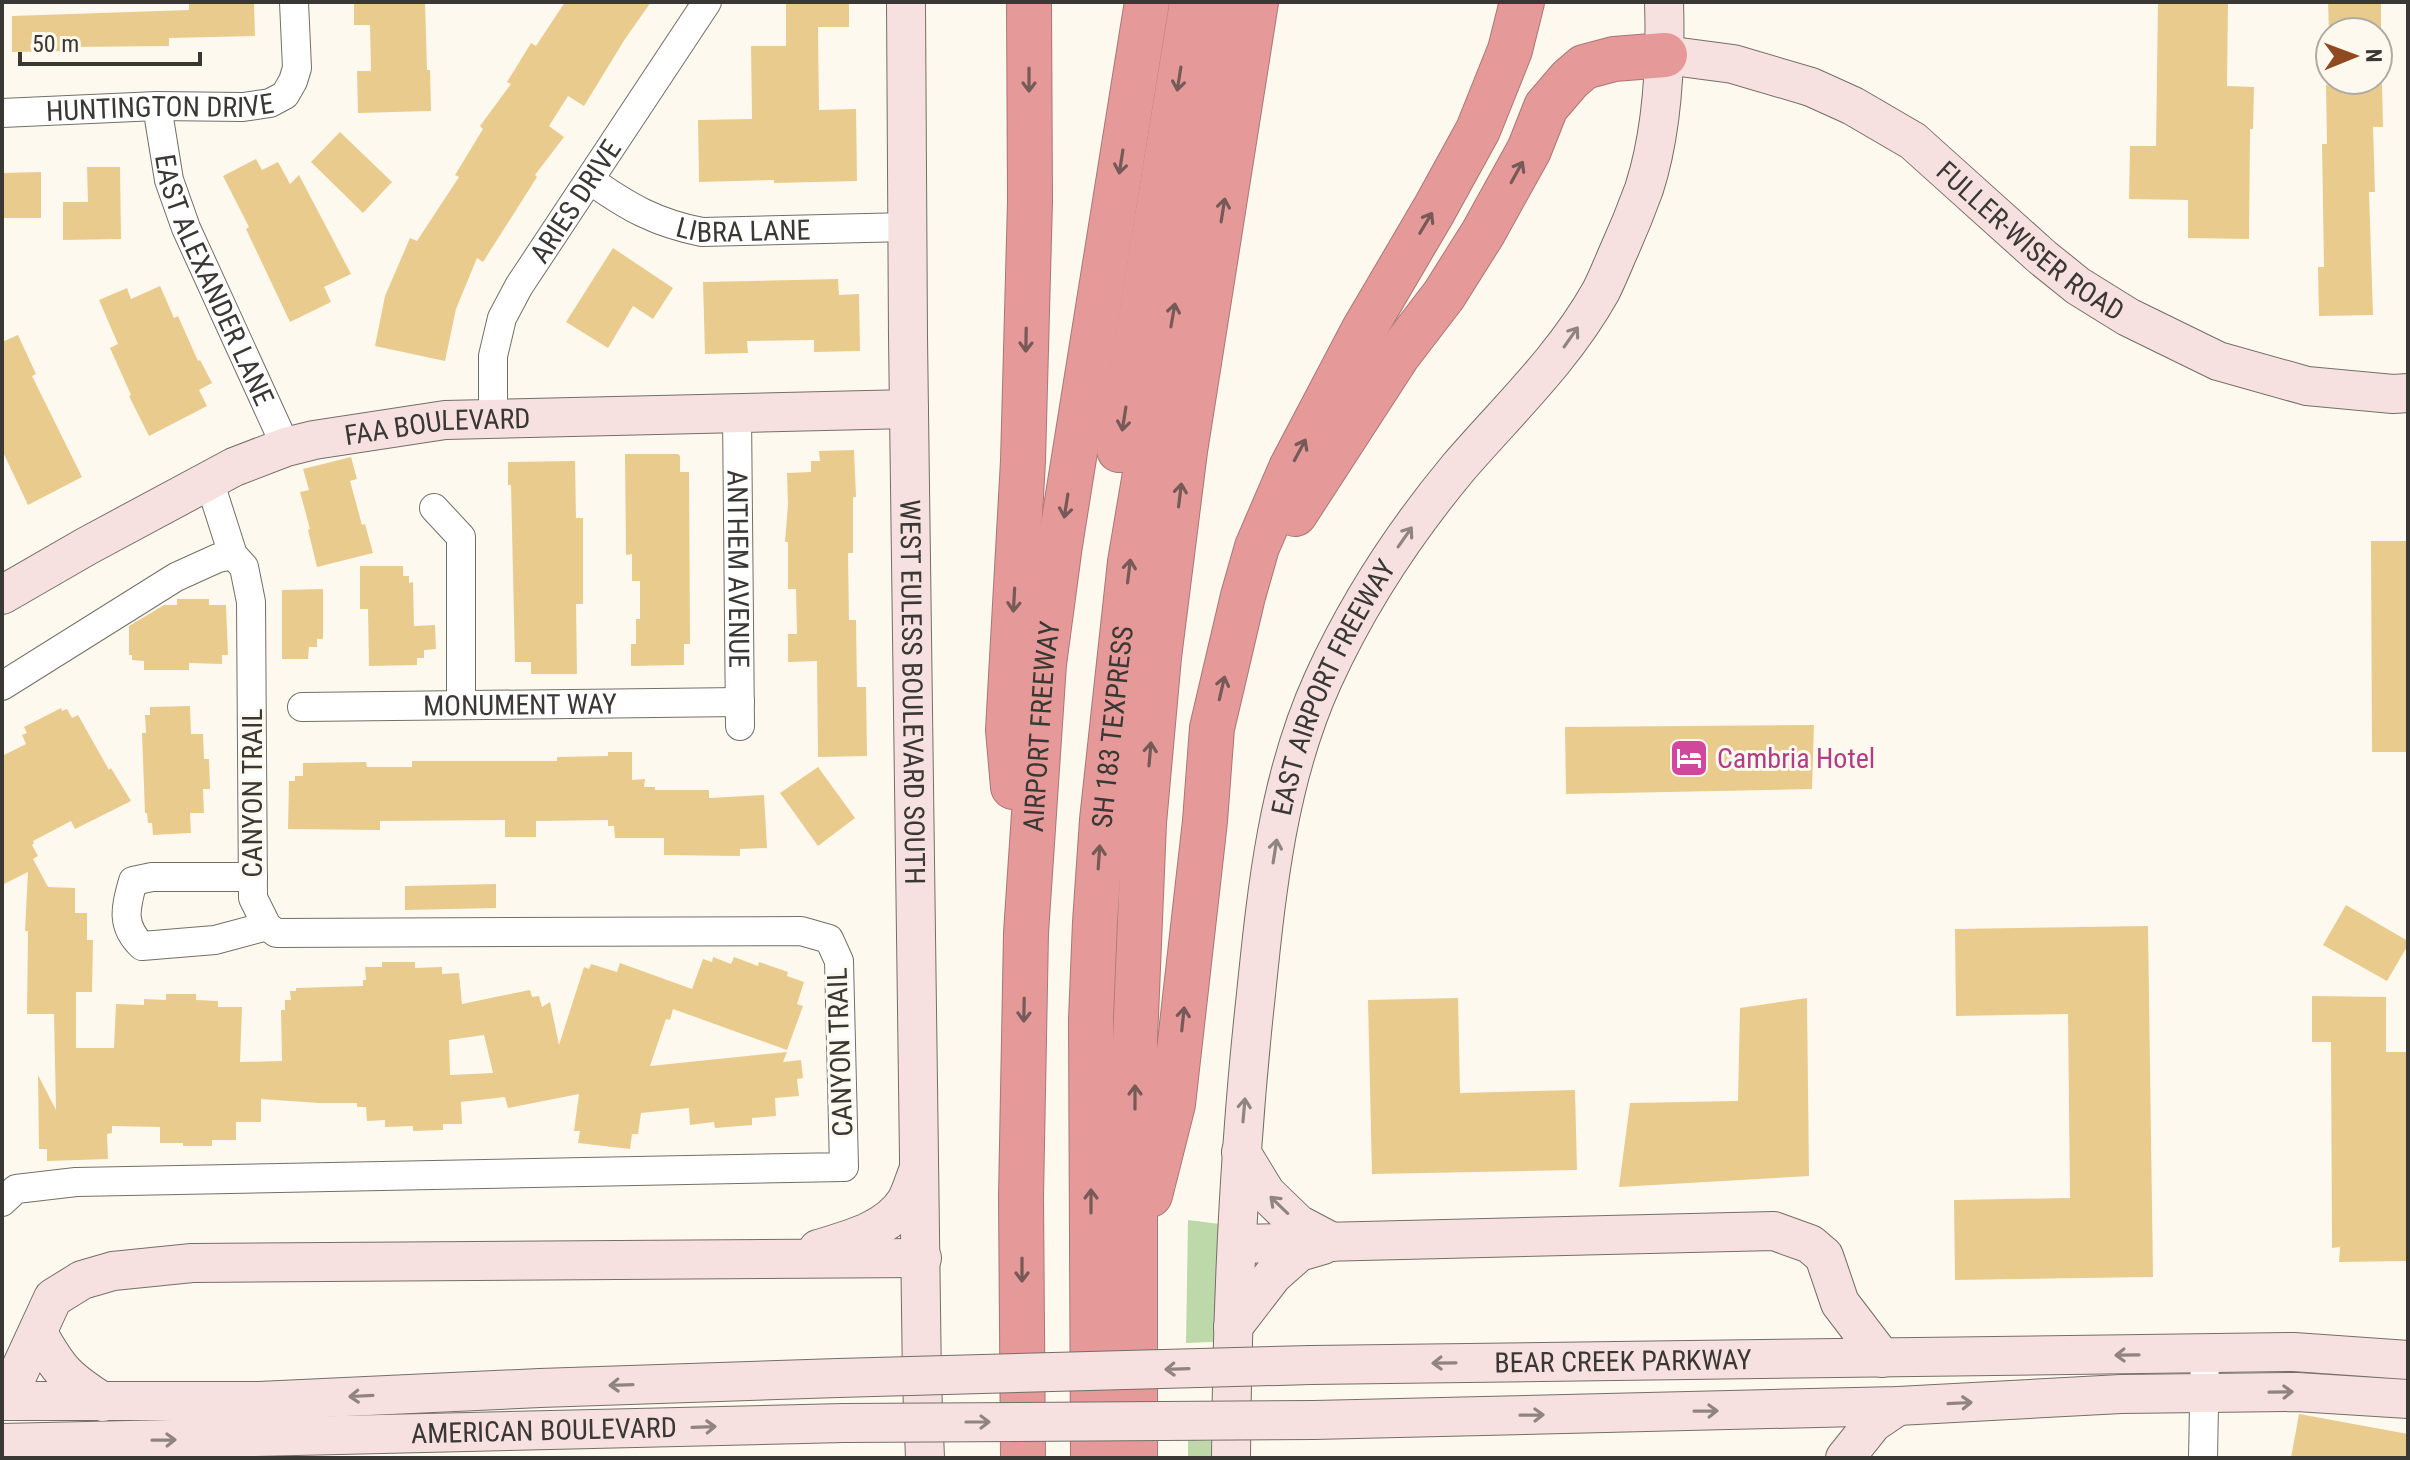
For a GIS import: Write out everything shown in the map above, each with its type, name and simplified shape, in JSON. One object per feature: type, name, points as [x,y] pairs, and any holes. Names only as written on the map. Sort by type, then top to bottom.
[{"type":"highway","points":[[1026,933],[1008,730],[1023,461],[1030,201],[1029,2]]},
{"type":"highway","name":"AIRPORT FREEWAY","points":[[1023,1458],[1021,1197],[1026,933],[1044,664],[1062,531],[1147,2]]},
{"type":"highway","name":"SH 183 TEXPRESS","points":[[1063,1458],[1061,1256],[1064,1035],[1072,817],[1100,571],[1192,2]]},
{"type":"highway","name":"SH 183 TEXPRESS","points":[[1093,1458],[1091,1019],[1102,820],[1130,562],[1225,2]]},
{"type":"highway","points":[[1135,1458],[1135,1040],[1144,823],[1159,657],[1185,451],[1256,2]]},
{"type":"highway","points":[[1134,1259],[1173,1104],[1205,821],[1212,728],[1257,547],[1291,468],[1363,331],[1478,130],[1510,50],[1522,2]]},
{"type":"highway","points":[[1257,547],[1289,524],[1398,355],[1444,295],[1529,150],[1546,107],[1584,67],[1614,59],[1665,55]]},
{"type":"street","name":"HUNTINGTON DRIVE","points":[[2,113],[157,106],[243,107],[270,103],[285,95],[297,68],[294,2]]},
{"type":"street","name":"ARIES DRIVE","points":[[493,419],[493,356],[502,318],[519,286],[707,2]]},
{"type":"street","name":"WEST EULESS BOULEVARD SOUTH","points":[[906,2],[925,1458]]},
{"type":"street","name":"EAST AIRPORT FREEWAY","points":[[1232,1457],[1233,1327],[1243,1108],[1264,921],[1282,804],[1297,744],[1323,681],[1366,594],[1408,531],[1459,468],[1536,383],[1569,341],[1602,289],[1645,186],[1656,134],[1665,55],[1664,2]]},
{"type":"street","name":"FULLER-WISER ROAD","points":[[1665,55],[1733,64],[1811,87],[1853,106],[1913,141],[2078,286],[2128,317],[2218,361],[2307,386],[2408,393]]},
{"type":"street","name":"EAST ALEXANDER LANE","points":[[157,106],[169,180],[186,228],[286,447]]},
{"type":"street","name":"LIBRA LANE","points":[[590,180],[647,216],[702,232],[908,227]]},
{"type":"street","name":"FAA BOULEVARD","points":[[5,586],[234,467],[314,440],[445,420],[909,409]]},
{"type":"street","name":"ANTHEM AVENUE","points":[[737,413],[740,714]]},
{"type":"street","name":"CANYON TRAIL","points":[[2,1202],[16,1189],[76,1182],[844,1167],[839,961],[829,939],[801,931],[276,933],[267,926],[253,898],[251,602],[244,567],[233,555],[209,480]]},
{"type":"street","points":[[434,508],[461,537],[461,704]]},
{"type":"street","points":[[2,686],[176,577],[218,558],[233,555]]},
{"type":"street","name":"MONUMENT WAY","points":[[302,707],[461,704],[740,714]]},
{"type":"street","points":[[253,877],[152,877],[133,881],[125,913],[133,937],[142,946],[215,940],[267,926]]},
{"type":"street","points":[[1241,1152],[1266,1193],[1298,1224],[1332,1242]]},
{"type":"street","points":[[787,1259],[860,1236],[894,1215],[906,1200],[920,1165]]},
{"type":"street","points":[[1237,1244],[1774,1231],[1810,1244],[1824,1256],[1840,1303],[1882,1358]]},
{"type":"street","points":[[1233,1327],[1273,1275],[1299,1252],[1332,1242]]},
{"type":"street","points":[[2,1388],[18,1374],[53,1298],[82,1280],[113,1271],[192,1263],[922,1258]]},
{"type":"street","points":[[787,1259],[872,1269],[904,1296],[922,1325]]},
{"type":"street","points":[[1802,1359],[1840,1303]]},
{"type":"street","points":[[38,1333],[64,1375],[103,1402]]},
{"type":"street","name":"BEAR CREEK PARKWAY","points":[[838,1378],[1311,1365],[2205,1353],[2294,1352],[2408,1360]]},
{"type":"street","points":[[2203,1458],[2205,1353]]},
{"type":"street","name":"AMERICAN BOULEVARD","points":[[2,1401],[259,1401],[838,1378]]},
{"type":"street","name":"BEAR CREEK PARKWAY","points":[[844,1423],[1314,1420],[1898,1406],[2121,1394],[2297,1392],[2408,1399]]},
{"type":"street","points":[[1798,1408],[1845,1458],[1873,1423],[1898,1406]]},
{"type":"street","name":"AMERICAN BOULEVARD","points":[[2,1443],[98,1449],[844,1423]]},
{"type":"green space","points":[[1188,1220],[1220,1224],[1214,1342],[1186,1343]]},
{"type":"green space","points":[[1188,1440],[1211,1441],[1212,1458],[1188,1458]]},
{"type":"building","points":[[189,2],[254,2],[255,36],[169,38],[169,46],[71,47],[71,51],[12,52],[12,16],[189,10]]},
{"type":"building","points":[[354,2],[425,2],[431,111],[358,113],[357,71],[371,71],[370,25],[354,25]]},
{"type":"building","points":[[565,2],[651,2],[584,106],[568,96],[549,126],[564,137],[535,175],[537,177],[483,262],[477,258],[456,309],[445,361],[375,346],[385,296],[410,238],[417,241],[459,177],[455,175],[483,129],[480,126],[511,84],[507,82],[531,43],[536,46]]},
{"type":"building","points":[[786,2],[849,2],[849,27],[818,27],[819,110],[856,109],[857,181],[699,182],[698,120],[752,119],[751,46],[786,46]]},
{"type":"building","points":[[2158,2],[2228,2],[2227,86],[2254,87],[2253,129],[2250,129],[2249,239],[2188,238],[2188,200],[2129,199],[2130,146],[2156,146]]},
{"type":"building","points":[[2328,2],[2381,2],[2381,16],[2328,16]]},
{"type":"building","points":[[2326,96],[2382,96],[2383,127],[2373,127],[2375,192],[2369,192],[2373,315],[2319,316],[2318,267],[2324,267],[2322,144],[2327,144]]},
{"type":"building","points":[[340,132],[392,182],[363,213],[311,162]]},
{"type":"building","points":[[256,159],[262,170],[278,162],[290,184],[299,175],[351,274],[324,287],[331,302],[290,322],[223,176]]},
{"type":"building","points":[[87,167],[120,167],[121,239],[63,240],[63,202],[88,202]]},
{"type":"building","points":[[41,172],[41,218],[2,218],[2,173]]},
{"type":"building","points":[[613,248],[673,288],[653,319],[633,306],[608,348],[566,322]]},
{"type":"building","points":[[838,279],[839,295],[859,294],[860,351],[814,352],[814,340],[747,341],[748,353],[705,354],[703,282]]},
{"type":"building","points":[[160,286],[174,318],[178,316],[198,361],[212,383],[199,390],[207,406],[149,436],[110,348],[118,344],[99,300],[127,288],[131,299]]},
{"type":"building","points":[[18,335],[36,374],[32,376],[82,477],[28,505],[2,450],[2,342]]},
{"type":"building","points":[[854,450],[856,497],[853,497],[853,553],[848,553],[849,620],[856,620],[857,687],[866,687],[867,756],[818,757],[817,661],[788,662],[788,634],[797,634],[796,589],[788,589],[788,542],[785,542],[787,473],[811,472],[811,461],[820,461],[819,451]]},
{"type":"building","points":[[625,454],[678,454],[680,472],[689,472],[690,644],[684,644],[684,665],[631,666],[631,644],[636,644],[636,619],[640,619],[640,581],[632,581],[632,554],[626,555]]},
{"type":"building","points":[[351,457],[357,479],[350,481],[373,553],[317,567],[300,492],[309,490],[303,469]]},
{"type":"building","points":[[575,461],[576,518],[583,518],[583,604],[576,604],[577,674],[531,674],[531,662],[515,662],[508,462]]},
{"type":"building","points":[[2371,541],[2408,541],[2408,752],[2372,752]]},
{"type":"building","points":[[360,566],[403,566],[403,576],[409,576],[409,583],[413,582],[414,626],[435,625],[436,649],[424,650],[424,658],[417,658],[417,665],[369,666],[368,609],[360,609]]},
{"type":"building","points":[[323,589],[323,639],[317,639],[317,647],[309,647],[308,659],[282,659],[282,590]]},
{"type":"building","points":[[177,599],[209,599],[209,605],[226,605],[228,655],[222,655],[222,664],[189,663],[189,670],[144,670],[144,661],[132,660],[132,655],[129,655],[129,626],[164,605],[177,605]]},
{"type":"building","points":[[190,706],[191,734],[203,734],[204,759],[209,759],[210,789],[203,789],[204,813],[190,813],[191,833],[153,835],[152,823],[148,823],[145,813],[142,733],[146,733],[145,715],[150,715],[150,707]]},
{"type":"building","points":[[61,708],[62,711],[67,709],[72,718],[78,715],[109,770],[111,768],[131,801],[75,829],[71,821],[33,841],[32,845],[38,856],[33,859],[48,887],[75,888],[75,913],[87,913],[87,940],[93,940],[92,992],[76,992],[76,1048],[114,1048],[116,1004],[144,1005],[144,999],[166,1000],[166,994],[196,994],[196,1000],[218,1001],[218,1007],[242,1007],[240,1062],[282,1061],[281,1010],[285,1010],[285,1000],[291,1000],[290,991],[296,991],[296,988],[363,986],[365,967],[382,967],[382,962],[415,962],[415,968],[442,967],[442,974],[459,973],[462,1004],[530,990],[532,997],[539,996],[542,1007],[550,1002],[559,1045],[584,967],[589,969],[591,964],[617,972],[620,963],[692,989],[703,959],[712,962],[713,957],[731,964],[734,957],[788,972],[787,976],[804,982],[797,1004],[803,1006],[787,1050],[673,1009],[670,1020],[666,1019],[650,1066],[787,1052],[783,1062],[801,1060],[803,1078],[797,1079],[799,1096],[775,1098],[776,1116],[752,1118],[752,1125],[715,1128],[714,1122],[690,1125],[689,1108],[641,1113],[638,1134],[632,1134],[630,1149],[578,1143],[580,1131],[574,1131],[579,1094],[508,1108],[505,1097],[461,1102],[462,1124],[443,1124],[443,1130],[413,1131],[413,1126],[385,1127],[385,1120],[367,1121],[366,1107],[357,1107],[357,1103],[261,1099],[261,1122],[236,1122],[236,1140],[212,1140],[212,1146],[183,1146],[183,1143],[160,1143],[160,1127],[112,1126],[112,1133],[107,1134],[108,1159],[47,1161],[47,1149],[39,1149],[38,1075],[56,1110],[54,1014],[27,1014],[28,931],[25,931],[28,872],[2,885],[2,756],[26,744],[22,735],[27,733],[24,727]],"holes":[[[484,1035],[493,1073],[450,1075],[449,1040]]]},
{"type":"building","name":"Cambria Hotel","points":[[1814,725],[1812,789],[1566,794],[1565,727]]},
{"type":"building","points":[[608,752],[632,752],[632,780],[645,779],[644,787],[655,787],[655,790],[709,790],[709,798],[764,795],[767,848],[740,849],[740,856],[664,855],[664,838],[615,838],[614,826],[608,826],[608,820],[536,821],[536,837],[505,837],[505,820],[380,821],[380,830],[288,829],[289,781],[295,781],[295,776],[303,776],[303,763],[366,762],[367,767],[412,767],[412,761],[557,761],[557,757],[608,756]]},
{"type":"building","points":[[818,767],[855,818],[818,846],[780,793]]},
{"type":"building","points":[[496,884],[496,908],[405,910],[405,886]]},
{"type":"building","points":[[2346,905],[2408,941],[2387,981],[2323,945]]},
{"type":"building","points":[[2148,926],[2153,1277],[1955,1280],[1954,1200],[2070,1198],[2068,1014],[1956,1016],[1955,929]]},
{"type":"building","points":[[2312,996],[2386,997],[2386,1052],[2407,1052],[2408,1261],[2339,1262],[2340,1247],[2332,1248],[2331,1042],[2312,1042]]},
{"type":"building","points":[[1458,998],[1460,1093],[1575,1090],[1577,1170],[1372,1174],[1368,1000]]},
{"type":"building","points":[[1807,998],[1809,1176],[1619,1187],[1630,1103],[1738,1101],[1740,1008]]},
{"type":"building","points":[[2299,1414],[2408,1434],[2408,1458],[2291,1458]]},
{"type":"place","name":"Cambria Hotel","points":[[1689,758]]}]
